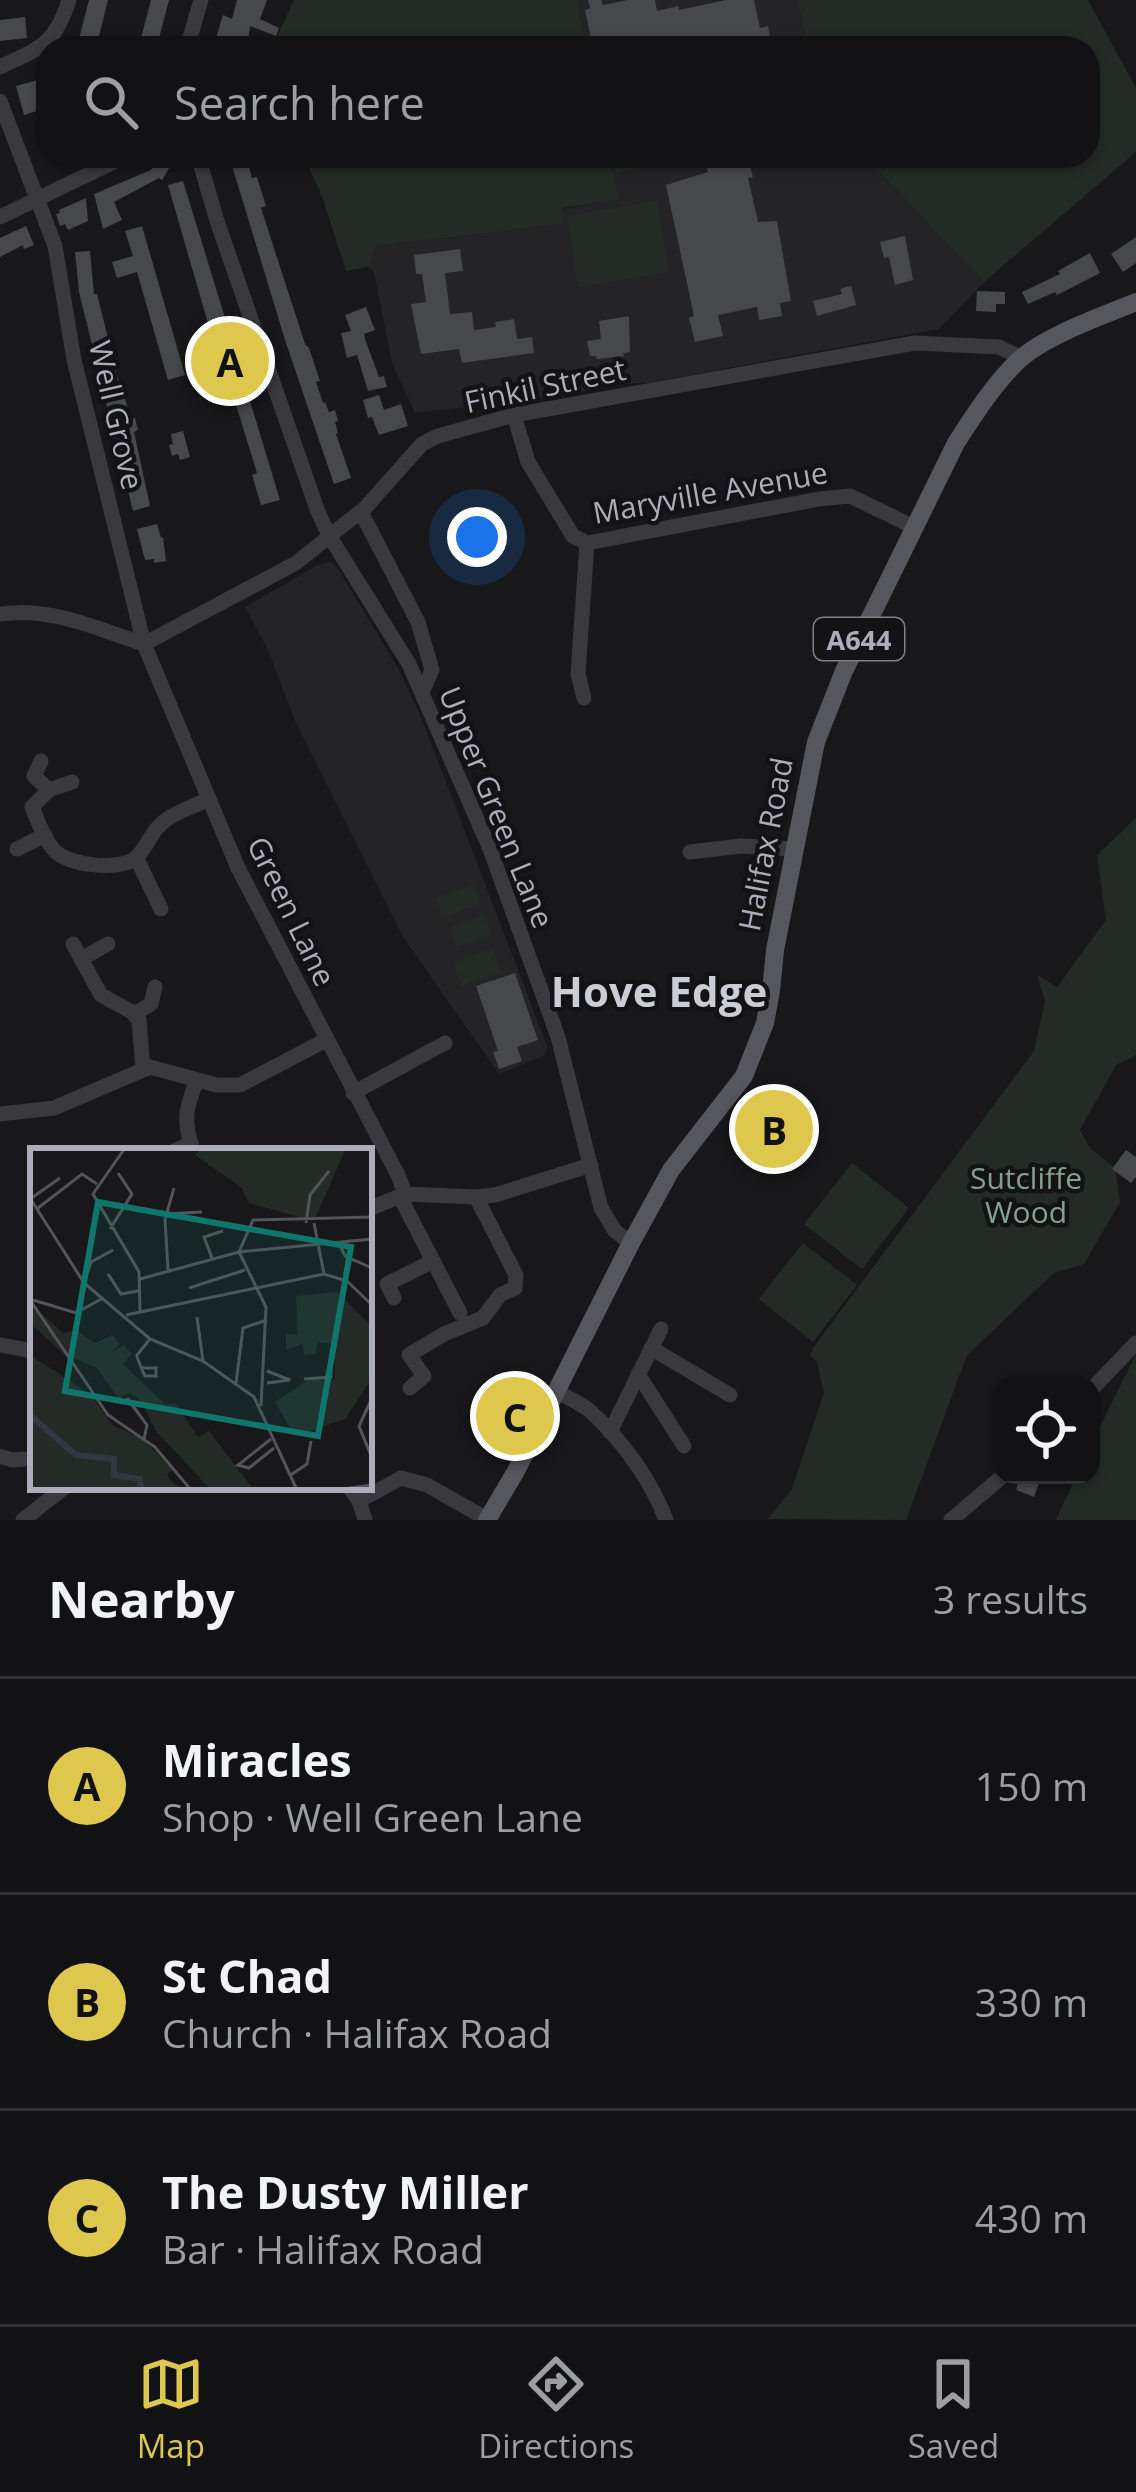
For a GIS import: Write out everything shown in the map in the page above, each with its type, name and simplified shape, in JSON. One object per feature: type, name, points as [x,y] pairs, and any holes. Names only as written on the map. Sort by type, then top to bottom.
[{"type":"main road","name":"Halifax Road","points":[[487,1520],[671,1170],[744,1076],[765,1023],[816,742],[844,671],[956,443],[1021,358],[1072,328],[1136,302]]},
{"type":"street","points":[[53,36],[69,0]]},
{"type":"street","points":[[191,36],[201,0]]},
{"type":"street","points":[[0,67],[36,51]]},
{"type":"street","name":"Well Grove","points":[[0,101],[55,246],[74,360],[144,644]]},
{"type":"street","points":[[0,217],[102,168]]},
{"type":"street","name":"Upper Green Lane","points":[[202,168],[318,512],[409,664],[490,849],[558,1037],[601,1208],[615,1231],[631,1243]]},
{"type":"street","name":"Finkil Street","points":[[144,644],[296,563],[361,512],[422,444],[438,436],[514,415],[916,344],[999,347],[1021,358]]},
{"type":"street","name":"Maryville Avenue","points":[[514,415],[528,462],[573,536],[587,543],[850,496],[914,527]]},
{"type":"street","points":[[361,512],[418,622],[432,670],[422,692]]},
{"type":"street","points":[[584,698],[570,676],[587,543]]},
{"type":"street","points":[[0,614],[45,612],[144,644]]},
{"type":"street","name":"Green Lane","points":[[144,644],[238,868],[398,1175],[403,1196],[460,1313]]},
{"type":"street","points":[[41,761],[34,776],[50,790]]},
{"type":"street","points":[[72,782],[50,790],[32,807],[60,856],[94,865],[118,865],[136,857],[163,821],[209,799]]},
{"type":"street","points":[[17,849],[45,835]]},
{"type":"street","points":[[690,852],[741,846],[795,849]]},
{"type":"street","points":[[136,857],[161,909]]},
{"type":"street","points":[[108,944],[77,952],[101,995],[139,1020],[143,1069]]},
{"type":"street","points":[[134,1014],[156,1009],[155,987]]},
{"type":"street","points":[[0,1114],[54,1108],[150,1067],[216,1085],[240,1085],[326,1040]]},
{"type":"street","points":[[353,1093],[445,1043]]},
{"type":"street","points":[[192,1147],[185,1108],[196,1080]]},
{"type":"street","points":[[372,1208],[403,1196],[496,1195],[591,1165]]},
{"type":"street","points":[[410,1388],[424,1376],[409,1355],[483,1318],[500,1295],[514,1288],[517,1275],[476,1197]]},
{"type":"street","points":[[394,1298],[387,1284],[433,1261]]},
{"type":"street","points":[[610,1432],[661,1329]]},
{"type":"street","points":[[1100,1380],[1136,1342]]},
{"type":"street","points":[[0,1345],[30,1350]]},
{"type":"street","points":[[651,1348],[730,1394]]},
{"type":"street","points":[[638,1374],[684,1446]]},
{"type":"street","points":[[557,1392],[587,1408],[610,1432],[653,1490],[666,1520]]},
{"type":"street","points":[[0,1456],[24,1459]]},
{"type":"street","points":[[372,1488],[401,1478],[427,1485],[487,1520]]},
{"type":"street","points":[[951,1520],[993,1484]]},
{"type":"street","points":[[23,1520],[61,1490]]},
{"type":"street","points":[[354,1494],[365,1519]]},
{"type":"shaded area","points":[[577,0],[797,0],[805,36],[584,36]]},
{"type":"shaded area","points":[[612,168],[875,168],[984,282],[939,329],[648,383],[608,384],[569,395],[415,413],[392,363],[374,272],[368,267],[377,246],[562,224],[561,209],[618,200]]},
{"type":"shaded area","points":[[331,562],[399,670],[419,712],[548,1048],[545,1055],[499,1074],[403,937],[296,723],[268,650],[245,607]]},
{"type":"green space","points":[[294,0],[577,0],[584,36],[277,36]]},
{"type":"green space","points":[[797,0],[1088,0],[1136,88],[1136,152],[984,282],[875,168],[1100,168],[1100,36],[805,36]]},
{"type":"green space","points":[[309,168],[612,168],[619,200],[561,208],[563,224],[377,246],[368,267],[346,271]]},
{"type":"green space","points":[[657,201],[669,272],[578,287],[567,216]]},
{"type":"green space","name":"Sutcliffe Wood","points":[[1136,818],[1136,1055],[1116,1065],[1080,1130],[1090,1148],[1115,1168],[1120,1202],[1084,1264],[1054,1273],[967,1355],[906,1520],[768,1519],[792,1489],[824,1393],[817,1361],[810,1356],[813,1348],[1034,1051],[1045,1001],[1037,975],[1057,987],[1106,920],[1097,855]]},
{"type":"green space","points":[[474,885],[480,904],[442,918],[436,898]]},
{"type":"green space","points":[[484,915],[491,936],[457,947],[450,928]]},
{"type":"green space","points":[[493,948],[501,973],[461,986],[454,962]]},
{"type":"green space","points":[[852,1163],[909,1208],[862,1269],[804,1224]]},
{"type":"green space","points":[[803,1243],[857,1285],[813,1342],[759,1299]]},
{"type":"green space","points":[[1136,1354],[1136,1520],[1056,1520],[1073,1484],[1100,1484],[1100,1427]]},
{"type":"building","points":[[89,0],[108,0],[99,36],[80,36]]},
{"type":"building","points":[[151,0],[169,0],[160,36],[142,36]]},
{"type":"building","points":[[237,0],[267,0],[260,19],[279,28],[276,36],[250,26],[249,36],[217,36],[223,15],[232,19]]},
{"type":"building","points":[[588,0],[601,0],[603,5],[655,0],[657,11],[754,0],[760,28],[768,26],[770,36],[590,36],[585,10],[590,8]]},
{"type":"building","points":[[25,17],[27,38],[0,41],[0,20]]},
{"type":"building","points":[[36,81],[36,111],[24,115],[16,86]]},
{"type":"building","points":[[169,168],[162,180],[114,202],[122,220],[103,229],[94,194],[151,170]]},
{"type":"building","points":[[233,168],[249,168],[252,178],[257,177],[266,206],[261,208],[320,381],[316,382],[323,403],[329,412],[335,410],[336,434],[351,478],[334,484]]},
{"type":"building","points":[[707,168],[750,168],[753,177],[748,178],[758,222],[777,221],[791,301],[780,303],[782,316],[759,320],[757,307],[718,315],[723,336],[695,342],[689,318],[694,316],[666,185],[708,172]]},
{"type":"building","points":[[183,181],[229,331],[212,337],[168,185]]},
{"type":"building","points":[[86,198],[88,221],[68,230],[65,224],[60,226],[59,210]]},
{"type":"building","points":[[26,226],[34,245],[24,249],[23,245],[0,257],[0,238]]},
{"type":"building","points":[[142,226],[185,375],[168,380],[137,272],[117,278],[112,262],[133,256],[125,231]]},
{"type":"building","points":[[905,236],[913,280],[895,285],[880,242]]},
{"type":"building","points":[[1136,237],[1136,263],[1123,272],[1111,254]]},
{"type":"building","points":[[460,249],[463,271],[445,273],[450,314],[472,312],[474,330],[514,319],[517,339],[532,337],[534,353],[462,363],[459,349],[421,354],[411,304],[426,302],[414,255]]},
{"type":"building","points":[[90,251],[94,294],[123,398],[138,430],[134,432],[150,506],[133,511],[79,292],[75,252]]},
{"type":"building","points":[[1090,253],[1100,273],[1028,304],[1022,292]]},
{"type":"building","points":[[851,286],[856,305],[817,316],[813,301],[842,294],[840,289]]},
{"type":"building","points":[[977,291],[1005,292],[1005,304],[996,304],[996,312],[976,311]]},
{"type":"building","points":[[366,307],[375,330],[364,334],[365,339],[387,387],[368,391],[357,355],[347,358],[341,333],[351,331],[345,315]]},
{"type":"building","points":[[629,316],[630,352],[597,359],[590,356],[587,341],[601,339],[599,321]]},
{"type":"building","points":[[236,355],[280,500],[261,505],[252,475],[257,473],[222,359]]},
{"type":"building","points":[[379,395],[384,410],[401,404],[408,426],[379,435],[363,400]]},
{"type":"building","points":[[183,431],[190,457],[180,460],[178,454],[172,456],[169,445],[173,444],[171,434]]},
{"type":"building","points":[[157,524],[166,561],[154,563],[154,559],[145,560],[137,529]]},
{"type":"building","points":[[515,973],[538,1040],[517,1047],[522,1061],[499,1069],[493,1052],[498,1051],[476,986]]},
{"type":"building","points":[[763,1102],[797,1143],[784,1153],[761,1125],[753,1132],[743,1119]]},
{"type":"building","points":[[1126,1150],[1136,1157],[1136,1177],[1131,1183],[1112,1169]]},
{"type":"building","points":[[1018,1484],[1039,1484],[1034,1497],[1016,1490]]},
{"type":"place","name":"Miracles","points":[[230,361]]},
{"type":"place","name":"St Chad","points":[[774,1129]]},
{"type":"place","name":"The Dusty Miller","points":[[515,1416]]},
{"type":"district","name":"Hove Edge","points":[[659,990]]}]
